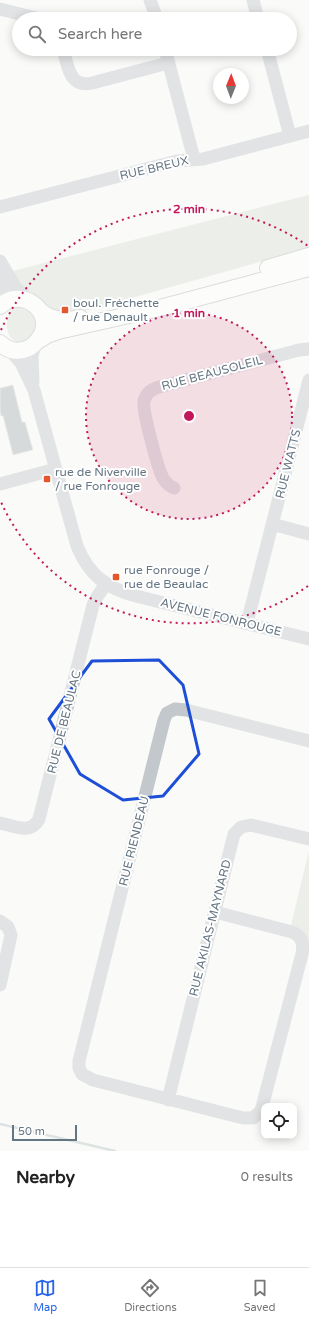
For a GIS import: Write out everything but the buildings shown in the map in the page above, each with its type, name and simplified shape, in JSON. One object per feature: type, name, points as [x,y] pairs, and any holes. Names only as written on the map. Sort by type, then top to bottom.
[{"type":"main road","points":[[0,305],[6,301],[23,299],[35,306],[49,318],[57,320],[76,318],[190,290],[309,256]]},
{"type":"main road","points":[[2,344],[13,350],[21,350],[30,347],[47,335],[58,331],[160,308],[309,268]]},
{"type":"main road","points":[[35,306],[43,316],[44,327],[38,341]]},
{"type":"street","points":[[150,0],[154,12]]},
{"type":"street","points":[[253,0],[256,12]]},
{"type":"street","points":[[0,9],[12,12]]},
{"type":"street","points":[[65,56],[71,76],[74,80],[82,84],[92,83],[168,63]]},
{"type":"street","points":[[166,56],[194,159]]},
{"type":"street","points":[[268,56],[290,136]]},
{"type":"street","name":"RUE BREUX","points":[[0,207],[177,161],[203,159],[309,131]]},
{"type":"street","points":[[0,261],[16,288],[35,306]]},
{"type":"street","points":[[0,269],[3,292],[0,305]]},
{"type":"street","points":[[34,390],[32,356],[38,341]]},
{"type":"street","points":[[2,344],[21,363],[34,390]]},
{"type":"street","name":"RUE BEAUSOLEIL","points":[[174,488],[166,483],[161,475],[151,442],[143,408],[148,392],[159,387],[299,350],[309,349]]},
{"type":"street","name":"RUE WATTS","points":[[248,624],[309,380]]},
{"type":"street","name":"AVENUE FONROUGE","points":[[34,390],[75,539],[80,552],[89,567],[106,584],[119,591],[136,596],[309,639]]},
{"type":"street","points":[[0,484],[56,469]]},
{"type":"street","points":[[272,524],[309,534]]},
{"type":"street","name":"RUE DE BEAULAC","points":[[0,823],[27,829],[35,825],[39,818],[93,605],[106,584]]},
{"type":"street","name":"RUE RIENDEAU","points":[[168,1100],[84,1077],[80,1071],[79,1061],[164,720],[167,713],[175,710],[186,710],[309,741]]},
{"type":"street","name":"RUE AKILAS-MAYNARD","points":[[168,1100],[215,912],[232,837],[238,829],[244,826],[254,825],[309,839]]},
{"type":"street","points":[[168,1100],[246,1118],[253,1118],[259,1114],[263,1108],[289,1005],[302,949],[302,943],[297,934],[215,912]]},
{"type":"street","points":[[0,921],[8,927],[11,935],[0,985]]},
{"type":"highlighted area","points":[[159,660],[183,685],[199,754],[163,796],[123,800],[80,774],[49,719],[92,661]]},
{"type":"shaded area","points":[[309,195],[309,248],[71,315],[48,313],[24,290],[9,272]]},
{"type":"shaded area","points":[[14,307],[22,308],[29,312],[35,321],[33,334],[22,342],[11,338],[8,333],[7,319]]},
{"type":"shaded area","points":[[309,851],[309,946],[291,925]]},
{"type":"waterway","points":[[0,1124],[115,1151]]},
{"type":"place","name":"boul. Fréchette / rue Denault","points":[[65,310]]},
{"type":"place","name":"rue de Niverville / rue Fonrouge","points":[[47,479]]},
{"type":"place","name":"rue Fonrouge / rue de Beaulac","points":[[116,577]]}]
